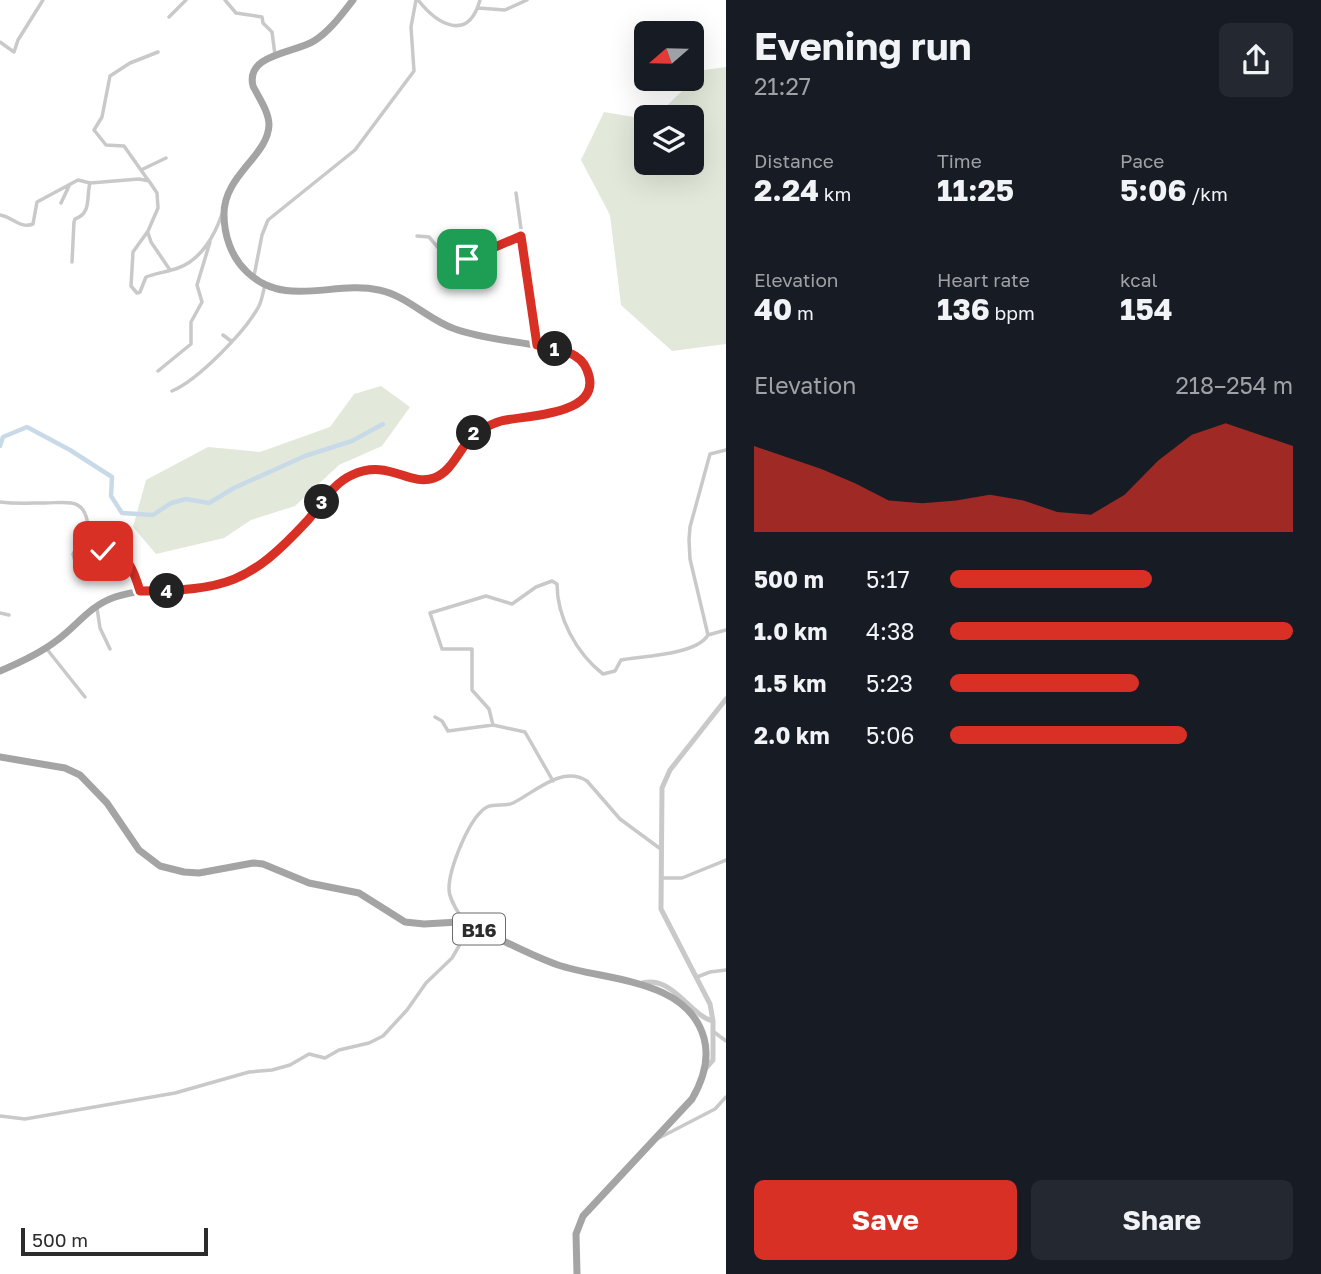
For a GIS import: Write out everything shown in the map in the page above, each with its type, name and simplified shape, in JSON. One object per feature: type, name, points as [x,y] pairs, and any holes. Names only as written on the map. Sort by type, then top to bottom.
[{"type":"main road","points":[[0,670],[46,648],[97,606],[113,598],[140,591],[201,589],[236,579],[268,560],[342,479],[370,469],[432,479],[446,470],[466,441],[485,428],[500,422],[574,406],[585,394],[589,386],[587,369],[583,362],[569,353],[454,329],[397,296],[378,290],[350,288],[296,293],[265,285],[237,261],[224,225],[224,207],[240,172],[266,138],[269,123],[253,86],[252,75],[262,61],[305,46],[322,35],[353,0]]},
{"type":"main road","name":"B16","points":[[0,757],[65,768],[80,775],[102,797],[139,849],[160,866],[200,873],[253,863],[263,864],[309,883],[359,893],[405,922],[465,923],[536,957],[575,970],[638,984],[665,994],[688,1010],[700,1027],[705,1041],[705,1069],[692,1099],[583,1216],[576,1234],[577,1274]]},
{"type":"street","points":[[0,42],[14,52],[18,40],[43,0]]},
{"type":"street","points":[[169,16],[186,0]]},
{"type":"street","points":[[225,0],[236,13],[262,17],[263,23],[272,32],[275,55]]},
{"type":"street","points":[[417,0],[426,11],[449,26],[469,20],[478,8],[480,0]]},
{"type":"street","points":[[254,278],[262,235],[268,220],[355,150],[414,71],[411,27],[417,0]]},
{"type":"street","points":[[478,8],[505,10],[527,0]]},
{"type":"street","points":[[158,52],[132,62],[110,76],[102,117],[94,130],[106,145],[124,146],[154,185],[159,203],[148,232],[133,252],[131,288],[138,293],[146,277],[189,262],[211,240]]},
{"type":"street","points":[[141,170],[166,158]]},
{"type":"street","points":[[0,215],[10,217],[22,225],[33,224],[34,206],[37,202],[80,180],[90,183],[149,181]]},
{"type":"street","points":[[72,262],[74,222],[76,218],[83,216],[86,209],[90,183]]},
{"type":"street","points":[[61,202],[70,184]]},
{"type":"street","points":[[516,192],[537,345]]},
{"type":"street","points":[[158,371],[191,344],[191,322],[202,302],[197,285],[224,207]]},
{"type":"street","points":[[148,232],[148,238],[170,270]]},
{"type":"street","points":[[417,236],[429,237],[453,265],[521,236]]},
{"type":"street","points":[[172,391],[206,367],[231,341],[256,310],[265,285]]},
{"type":"street","points":[[223,335],[231,341]]},
{"type":"street","points":[[708,635],[690,559],[690,533],[710,454],[726,450]]},
{"type":"street","points":[[0,502],[45,503],[67,500],[74,503],[85,515],[88,526],[73,554],[76,565],[85,565],[103,551],[116,550],[129,563],[140,591]]},
{"type":"street","points":[[493,725],[489,709],[472,690],[473,650],[442,649],[430,613],[486,596],[512,604],[536,587],[555,582],[558,584],[559,606],[571,635],[598,670],[607,675],[615,671],[621,660],[685,649],[702,642],[708,635],[726,631]]},
{"type":"street","points":[[97,606],[100,628],[110,649]]},
{"type":"street","points":[[0,613],[9,615]]},
{"type":"street","points":[[46,648],[85,697]]},
{"type":"street","points":[[705,1069],[713,1060],[712,1010],[660,904],[662,788],[665,777],[726,699]]},
{"type":"street","points":[[435,717],[442,721],[448,731],[493,725],[525,732],[553,781]]},
{"type":"street","points":[[0,1116],[25,1119],[175,1093],[249,1072],[281,1068],[309,1054],[326,1058],[349,1046],[369,1043],[383,1036],[407,1010],[426,983],[452,958],[459,946],[465,923],[449,890],[457,854],[473,824],[489,806],[511,804],[553,781],[570,776],[580,777],[587,781],[620,819],[663,850]]},
{"type":"street","points":[[662,878],[684,877],[726,860]]},
{"type":"street","points":[[697,977],[726,970]]},
{"type":"street","points":[[638,984],[650,981],[668,988],[691,1004],[705,1019],[713,1021]]},
{"type":"street","points":[[714,1032],[726,1041]]},
{"type":"street","points":[[655,1140],[715,1109],[726,1097]]},
{"type":"green space","points":[[726,67],[726,344],[672,351],[621,305],[610,215],[581,160],[604,112],[634,117],[634,175],[704,175],[704,105],[668,105],[682,91],[704,91],[704,70]]},
{"type":"green space","points":[[381,386],[410,407],[382,446],[339,465],[295,506],[251,520],[224,538],[156,554],[133,527],[146,480],[208,447],[260,452],[330,427],[354,394]]},
{"type":"waterway","points":[[0,446],[3,437],[27,427],[112,477],[111,496],[122,513],[153,515],[171,503],[186,499],[209,503],[234,488],[305,456],[352,441],[383,424]]},
{"type":"route","points":[[103,551],[116,550],[123,555],[131,566],[140,591],[217,586],[236,579],[268,560],[342,479],[360,471],[381,469],[424,480],[432,479],[446,470],[466,441],[485,428],[500,422],[567,409],[579,402],[589,386],[587,369],[583,362],[569,353],[537,345],[521,236],[467,259]]}]
